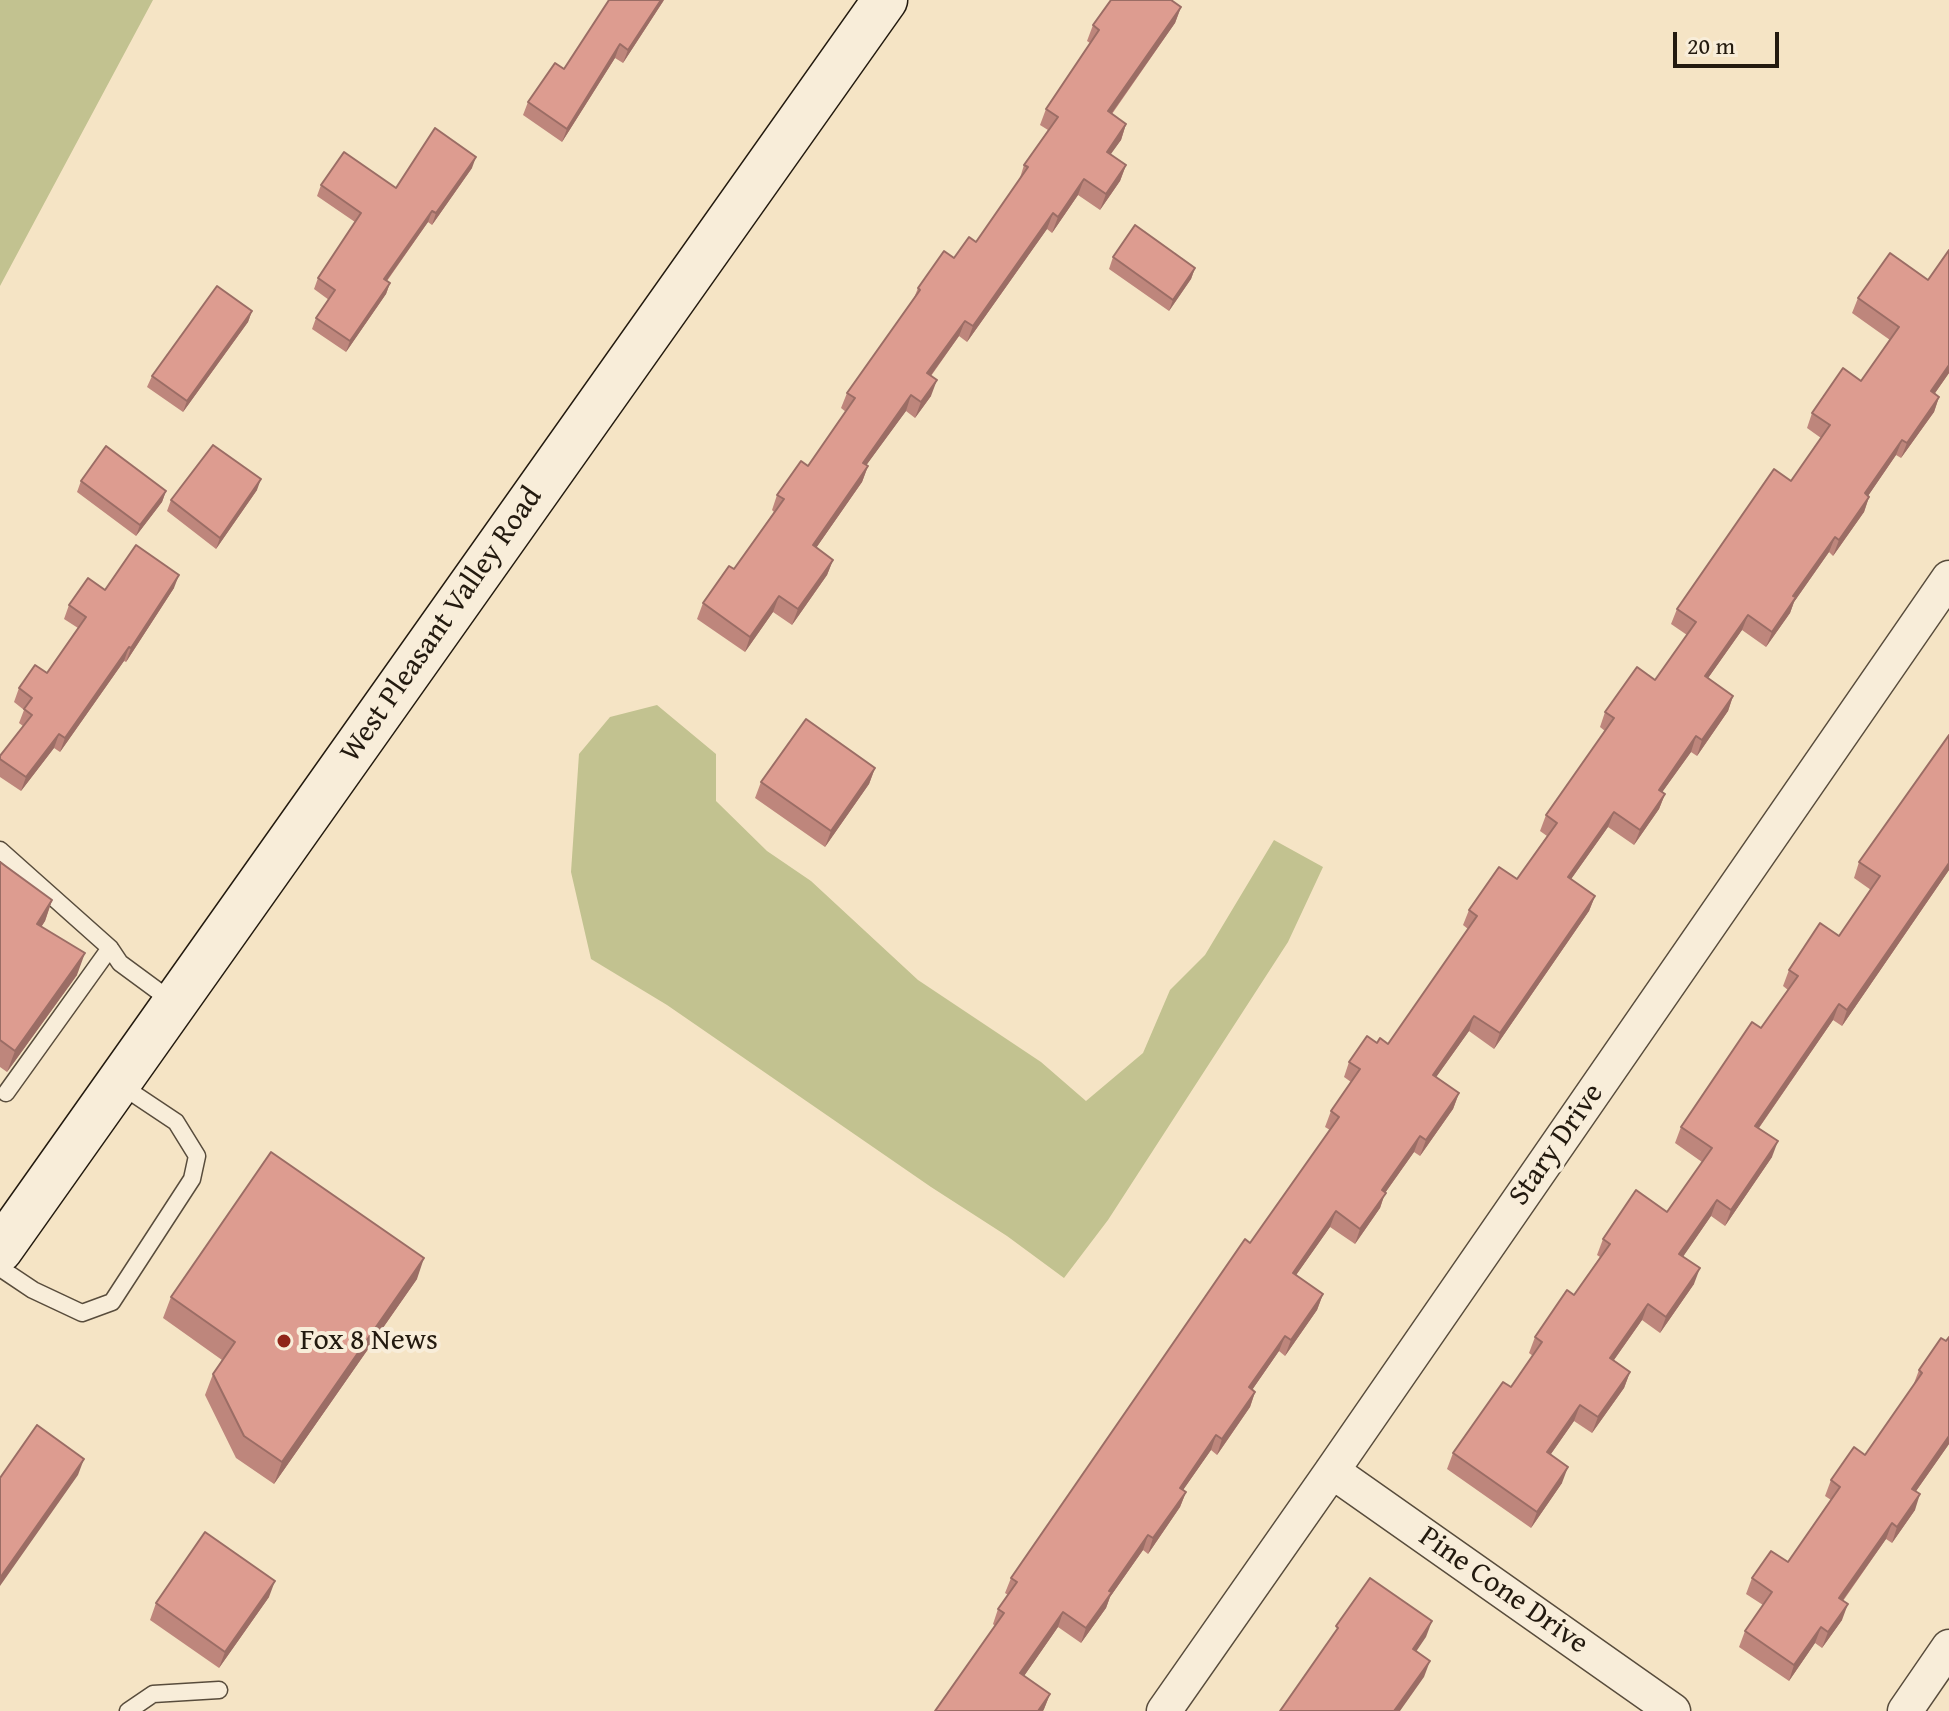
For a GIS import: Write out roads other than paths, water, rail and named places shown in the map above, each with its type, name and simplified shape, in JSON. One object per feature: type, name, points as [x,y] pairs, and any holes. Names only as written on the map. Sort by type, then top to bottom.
[{"type":"main road","name":"West Pleasant Valley Road","points":[[0,1250],[885,0]]},
{"type":"street","name":"Stary Drive","points":[[1164,1711],[1949,578]]},
{"type":"street","name":"Pine Cone Drive","points":[[1332,1471],[1673,1711]]},
{"type":"street","points":[[1905,1711],[1949,1647]]},
{"type":"lane","points":[[0,850],[110,948],[120,963],[175,1003]]},
{"type":"lane","points":[[2,1094],[110,948]]},
{"type":"lane","points":[[0,1268],[33,1290],[82,1313],[112,1302],[192,1179],[197,1156],[176,1122],[117,1083]]},
{"type":"lane","points":[[128,1711],[153,1694],[219,1690]]},
{"type":"place","name":"Fox 8 News","points":[[284,1341]]}]
